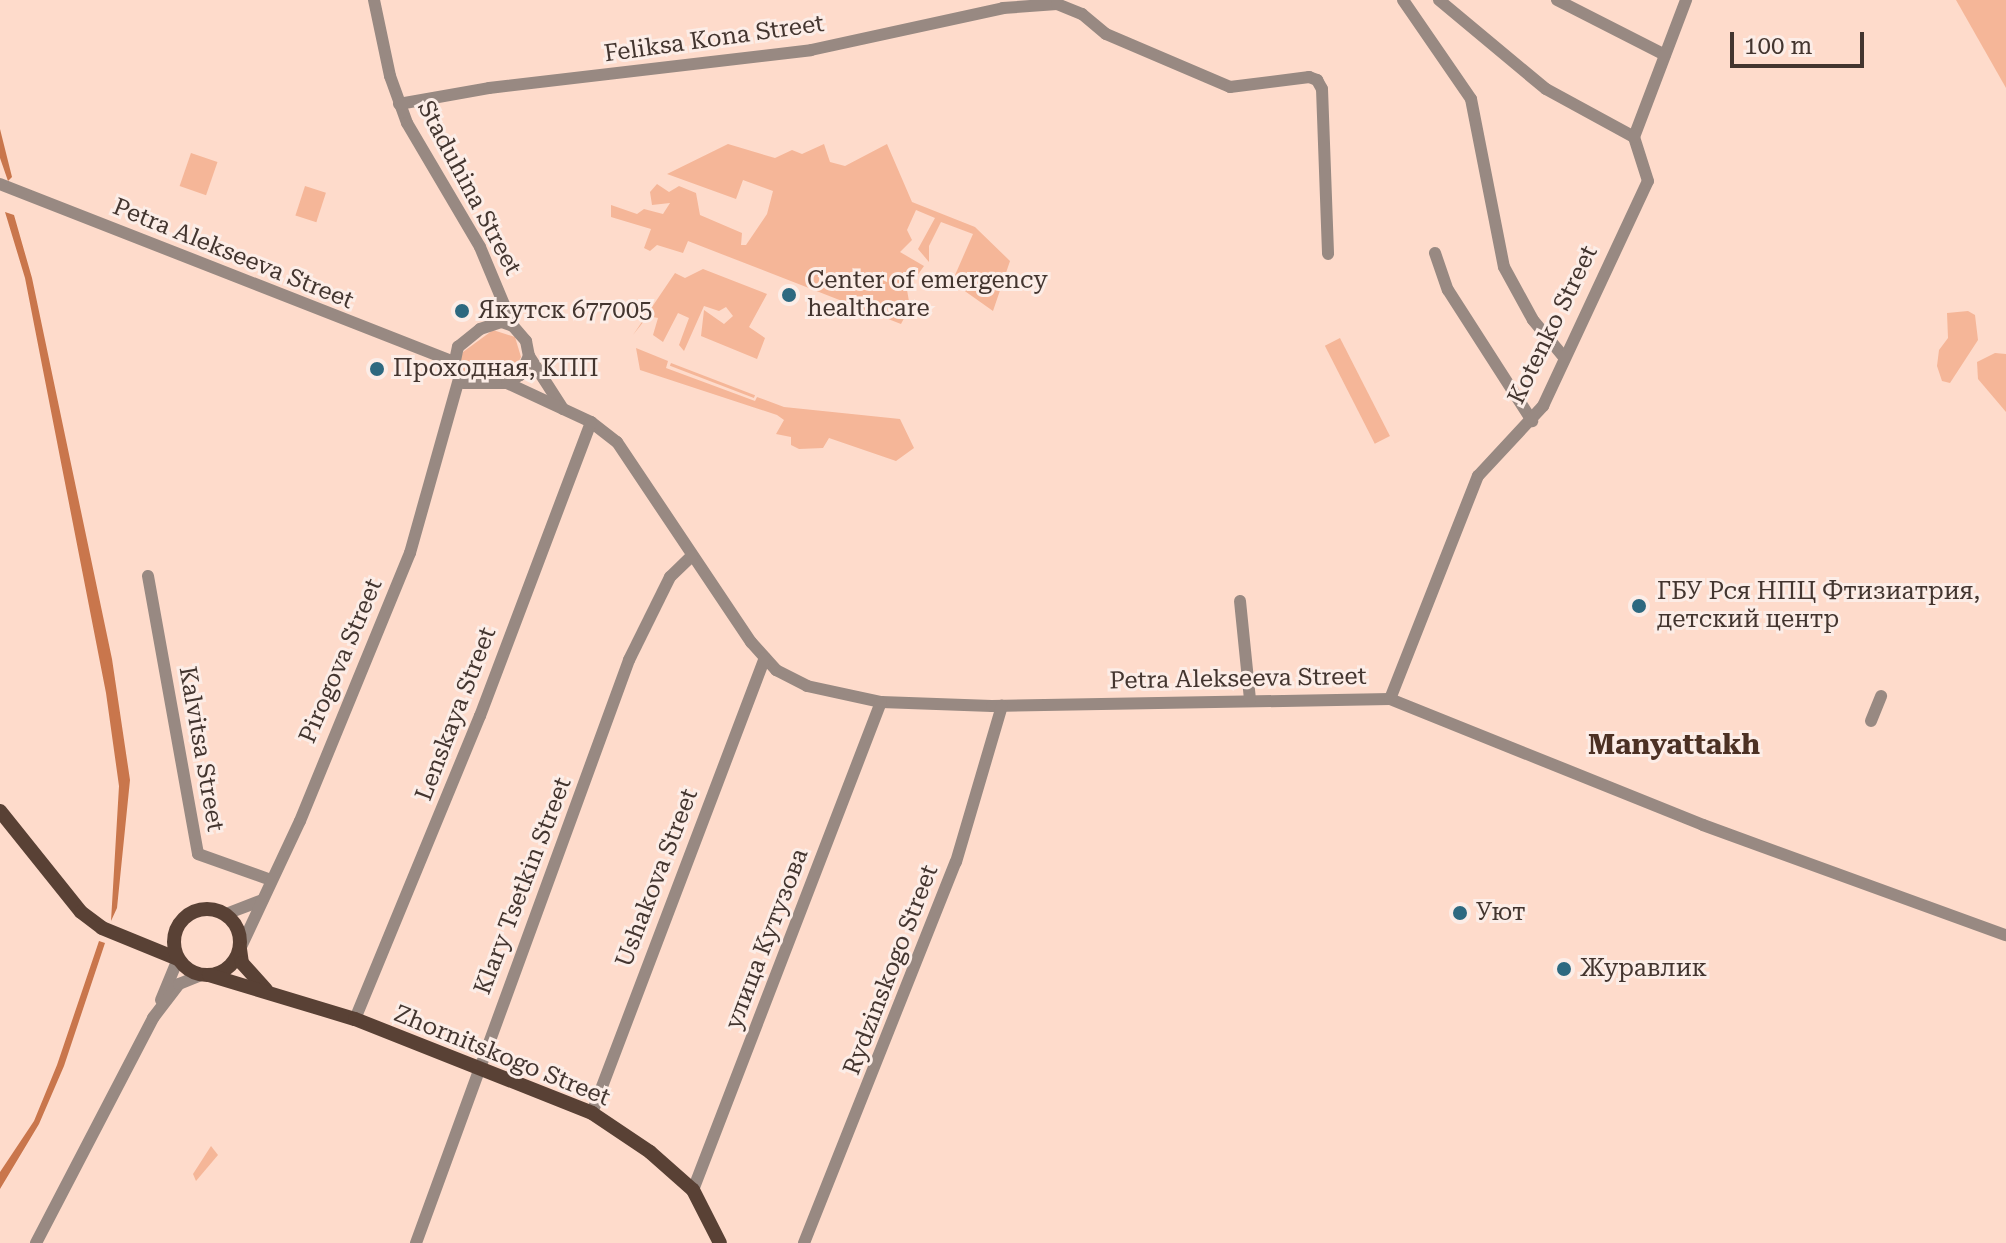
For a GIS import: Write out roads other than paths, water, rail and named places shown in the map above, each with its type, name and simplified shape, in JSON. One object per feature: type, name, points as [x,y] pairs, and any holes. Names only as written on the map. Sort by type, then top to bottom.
[{"type":"main road","points":[[0,811],[81,912],[134,942],[178,959],[205,975],[231,965],[240,949]]},
{"type":"main road","points":[[134,942],[160,942],[195,910],[226,914],[240,932],[242,963],[267,990]]},
{"type":"main road","points":[[177,928],[178,959]]},
{"type":"main road","name":"Zhornitskogo Street","points":[[205,975],[267,990],[355,1019],[592,1113],[650,1152],[693,1190],[720,1243]]},
{"type":"street","name":"Staduhina Street","points":[[374,0],[399,104],[480,247],[513,326]]},
{"type":"street","points":[[1403,0],[1471,99],[1504,267],[1533,320],[1563,356]]},
{"type":"street","points":[[1439,0],[1546,89],[1634,137],[1686,0]]},
{"type":"street","points":[[1557,0],[1665,55]]},
{"type":"street","name":"Feliksa Kona Street","points":[[399,104],[489,88],[811,50],[1003,8],[1057,4],[1082,14],[1106,34],[1230,87],[1309,77],[1317,80],[1323,102],[1328,254]]},
{"type":"street","name":"Kotenko Street","points":[[1390,699],[1478,476],[1532,421],[1648,181],[1634,137]]},
{"type":"street","name":"Petra Alekseeva Street","points":[[0,184],[452,361]]},
{"type":"street","points":[[1435,253],[1448,290],[1532,421]]},
{"type":"street","name":"Staduhina Street","points":[[491,323],[504,304]]},
{"type":"street","points":[[475,386],[459,379],[452,361],[458,347],[491,323],[513,326],[522,334],[529,356],[563,409]]},
{"type":"street","points":[[458,397],[475,386],[507,383],[520,375],[529,356]]},
{"type":"street","name":"Pirogova Street","points":[[240,949],[410,553],[458,397],[459,379]]},
{"type":"street","name":"Petra Alekseeva Street","points":[[507,383],[591,422],[631,458],[692,556],[765,658],[807,686],[881,702],[1002,706],[1390,699],[1703,825],[2006,935]]},
{"type":"street","name":"Lenskaya Street","points":[[355,1019],[474,731],[591,422]]},
{"type":"street","name":"Klary Tsetkin Street","points":[[416,1243],[477,1067],[620,697],[629,660],[670,577],[692,556]]},
{"type":"street","name":"Kalvitsa Street","points":[[148,576],[196,844],[206,859],[271,880]]},
{"type":"street","points":[[1240,601],[1250,700]]},
{"type":"street","name":"Ushakova Street","points":[[592,1113],[765,658]]},
{"type":"street","points":[[1871,721],[1881,696]]},
{"type":"street","name":"улица Кутузова","points":[[693,1190],[881,702]]},
{"type":"street","name":"Rydzinskogo Street","points":[[804,1243],[871,1085],[956,862],[1002,706]]},
{"type":"street","points":[[226,914],[262,900]]},
{"type":"street","points":[[36,1243],[153,1018],[178,959]]},
{"type":"street","points":[[153,1018],[179,984],[205,975]]},
{"type":"place","name":"Center of emergency healthcare","points":[[789,295]]},
{"type":"place","name":"Якутск 677005","points":[[462,311]]},
{"type":"place","name":"Проходная, КПП","points":[[377,369]]},
{"type":"place","name":"ГБУ Рся НПЦ Фтизиатрия, детский центр","points":[[1639,606]]},
{"type":"place","name":"Уют","points":[[1460,913]]},
{"type":"place","name":"Журавлик","points":[[1564,969]]},
{"type":"district","name":"Manyattakh","points":[[1674,745]]}]
